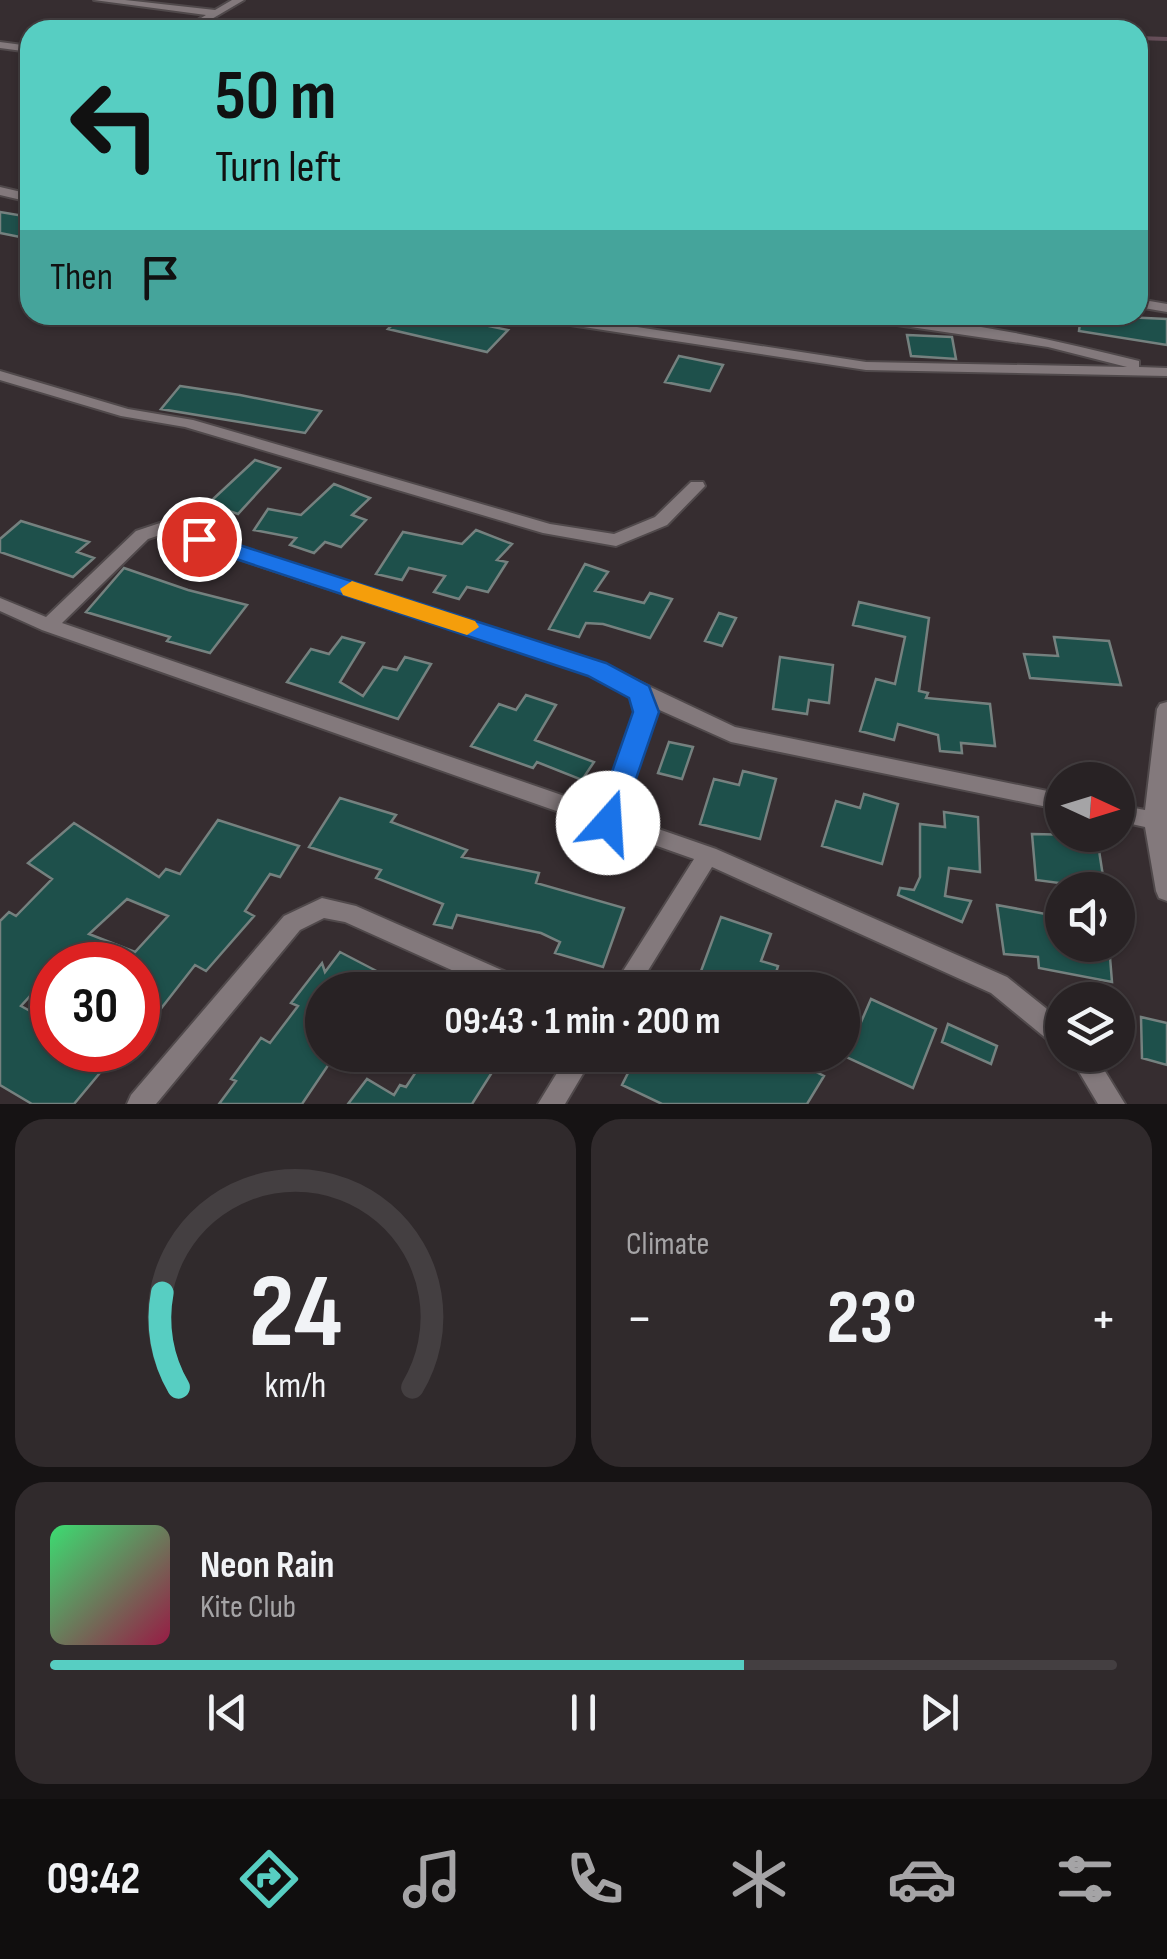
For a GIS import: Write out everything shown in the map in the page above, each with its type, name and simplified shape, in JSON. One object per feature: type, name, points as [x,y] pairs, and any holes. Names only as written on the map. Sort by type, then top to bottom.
[{"type":"street","points":[[99,0],[218,13]]},
{"type":"street","points":[[205,20],[239,0]]},
{"type":"street","points":[[597,325],[866,366],[1165,372]]},
{"type":"street","points":[[925,325],[1048,343],[1165,372]]},
{"type":"street","points":[[0,375],[126,413],[187,423],[549,529],[616,540],[661,521],[697,486]]},
{"type":"street","points":[[48,625],[142,535],[163,528],[597,670],[731,734],[1045,799]]},
{"type":"street","points":[[0,604],[48,625],[708,855],[999,986],[1045,1023]]},
{"type":"street","points":[[608,823],[646,712],[640,692]]},
{"type":"street","points":[[1167,709],[1155,820],[1167,891]]},
{"type":"street","points":[[1135,816],[1155,820]]},
{"type":"street","points":[[635,972],[708,855]]},
{"type":"street","points":[[140,1104],[292,923],[322,908],[348,913],[481,972]]},
{"type":"street","points":[[551,1104],[571,1072]]},
{"type":"street","points":[[1092,1072],[1112,1104]]},
{"type":"building","points":[[0,212],[20,215],[20,237],[0,233]]},
{"type":"building","points":[[1148,318],[1167,319],[1167,345],[1079,331],[1080,325],[1148,325]]},
{"type":"building","points":[[392,325],[484,325],[508,330],[487,352],[388,329]]},
{"type":"building","points":[[907,335],[952,337],[956,359],[911,356]]},
{"type":"building","points":[[679,356],[723,365],[710,391],[665,382]]},
{"type":"building","points":[[180,386],[321,411],[305,433],[161,409]]},
{"type":"building","points":[[255,460],[280,468],[238,514],[229,511],[217,522],[196,515]]},
{"type":"building","points":[[334,484],[370,498],[352,515],[366,520],[341,547],[325,542],[314,553],[290,545],[296,538],[254,530],[268,509],[301,515]]},
{"type":"building","points":[[21,521],[89,542],[77,552],[94,558],[73,577],[0,552],[0,539]]},
{"type":"building","points":[[476,530],[512,544],[497,560],[507,562],[488,592],[467,587],[459,599],[434,592],[445,576],[409,568],[402,580],[376,574],[403,532],[462,544]]},
{"type":"building","points":[[585,564],[608,572],[595,591],[644,603],[650,593],[672,599],[650,638],[603,624],[586,623],[579,637],[549,629]]},
{"type":"building","points":[[124,568],[247,605],[210,653],[86,612]]},
{"type":"building","points":[[859,602],[929,618],[919,691],[928,693],[926,698],[990,704],[995,746],[961,743],[962,753],[940,751],[938,735],[898,724],[894,740],[860,731],[876,679],[895,684],[905,637],[853,625]]},
{"type":"building","points":[[719,613],[736,618],[722,646],[705,641]]},
{"type":"building","points":[[342,637],[364,643],[340,682],[363,696],[383,667],[397,670],[405,657],[431,664],[398,719],[287,682],[311,649],[329,654]]},
{"type":"building","points":[[1054,637],[1109,641],[1121,685],[1030,678],[1024,654],[1058,656]]},
{"type":"building","points":[[780,657],[833,665],[829,703],[809,700],[807,714],[773,709]]},
{"type":"building","points":[[526,695],[556,705],[535,740],[594,762],[582,780],[537,762],[533,768],[471,746],[499,704],[516,710]]},
{"type":"building","points":[[669,742],[693,747],[682,779],[658,773]]},
{"type":"building","points":[[743,771],[776,779],[760,839],[700,824],[714,779],[739,785]]},
{"type":"building","points":[[864,794],[898,804],[882,864],[822,846],[836,801],[860,808]]},
{"type":"building","points":[[340,798],[396,815],[391,822],[467,850],[462,857],[539,873],[536,883],[624,908],[603,967],[555,953],[560,942],[541,933],[457,915],[452,928],[434,924],[443,904],[376,878],[381,870],[309,847]]},
{"type":"building","points":[[944,812],[978,817],[980,872],[949,868],[945,896],[971,901],[962,922],[898,895],[900,888],[914,890],[920,877],[920,824],[945,827]]},
{"type":"building","points":[[218,820],[299,846],[280,877],[270,874],[245,911],[254,916],[206,971],[195,965],[160,1010],[160,942],[144,942],[168,916],[127,899],[89,934],[109,942],[30,942],[30,996],[21,1006],[30,1011],[30,1072],[101,1072],[74,1104],[32,1104],[0,1085],[0,921],[9,912],[16,916],[52,879],[28,863],[74,823],[159,877],[166,869],[180,874]]},
{"type":"building","points":[[1032,834],[1045,834],[1045,852],[1099,852],[1102,872],[1045,872],[1045,881],[1036,880]]},
{"type":"building","points":[[997,905],[1045,914],[1045,962],[1110,962],[1112,982],[1039,968],[1038,957],[1004,954]]},
{"type":"building","points":[[721,917],[771,934],[761,961],[778,966],[776,972],[701,972]]},
{"type":"building","points":[[340,952],[378,972],[325,972]]},
{"type":"building","points":[[305,985],[305,1072],[324,1072],[302,1104],[219,1104],[236,1081],[231,1079],[261,1038],[270,1043],[298,1006],[291,1003]]},
{"type":"building","points":[[871,999],[936,1029],[913,1088],[860,1063],[860,1025]]},
{"type":"building","points":[[1141,1017],[1167,1023],[1167,1065],[1142,1058]]},
{"type":"building","points":[[948,1024],[997,1046],[991,1064],[942,1042]]},
{"type":"building","points":[[416,1072],[492,1072],[472,1104],[348,1104],[367,1079],[394,1095],[400,1085],[406,1087]]},
{"type":"building","points":[[628,1072],[816,1072],[824,1076],[807,1104],[662,1104],[622,1085]]},
{"type":"waterway","points":[[1148,38],[1167,39]]},
{"type":"slow traffic","points":[[352,589],[467,627]]},
{"type":"route","points":[[199,539],[597,670],[640,692],[646,712],[608,823]]}]
